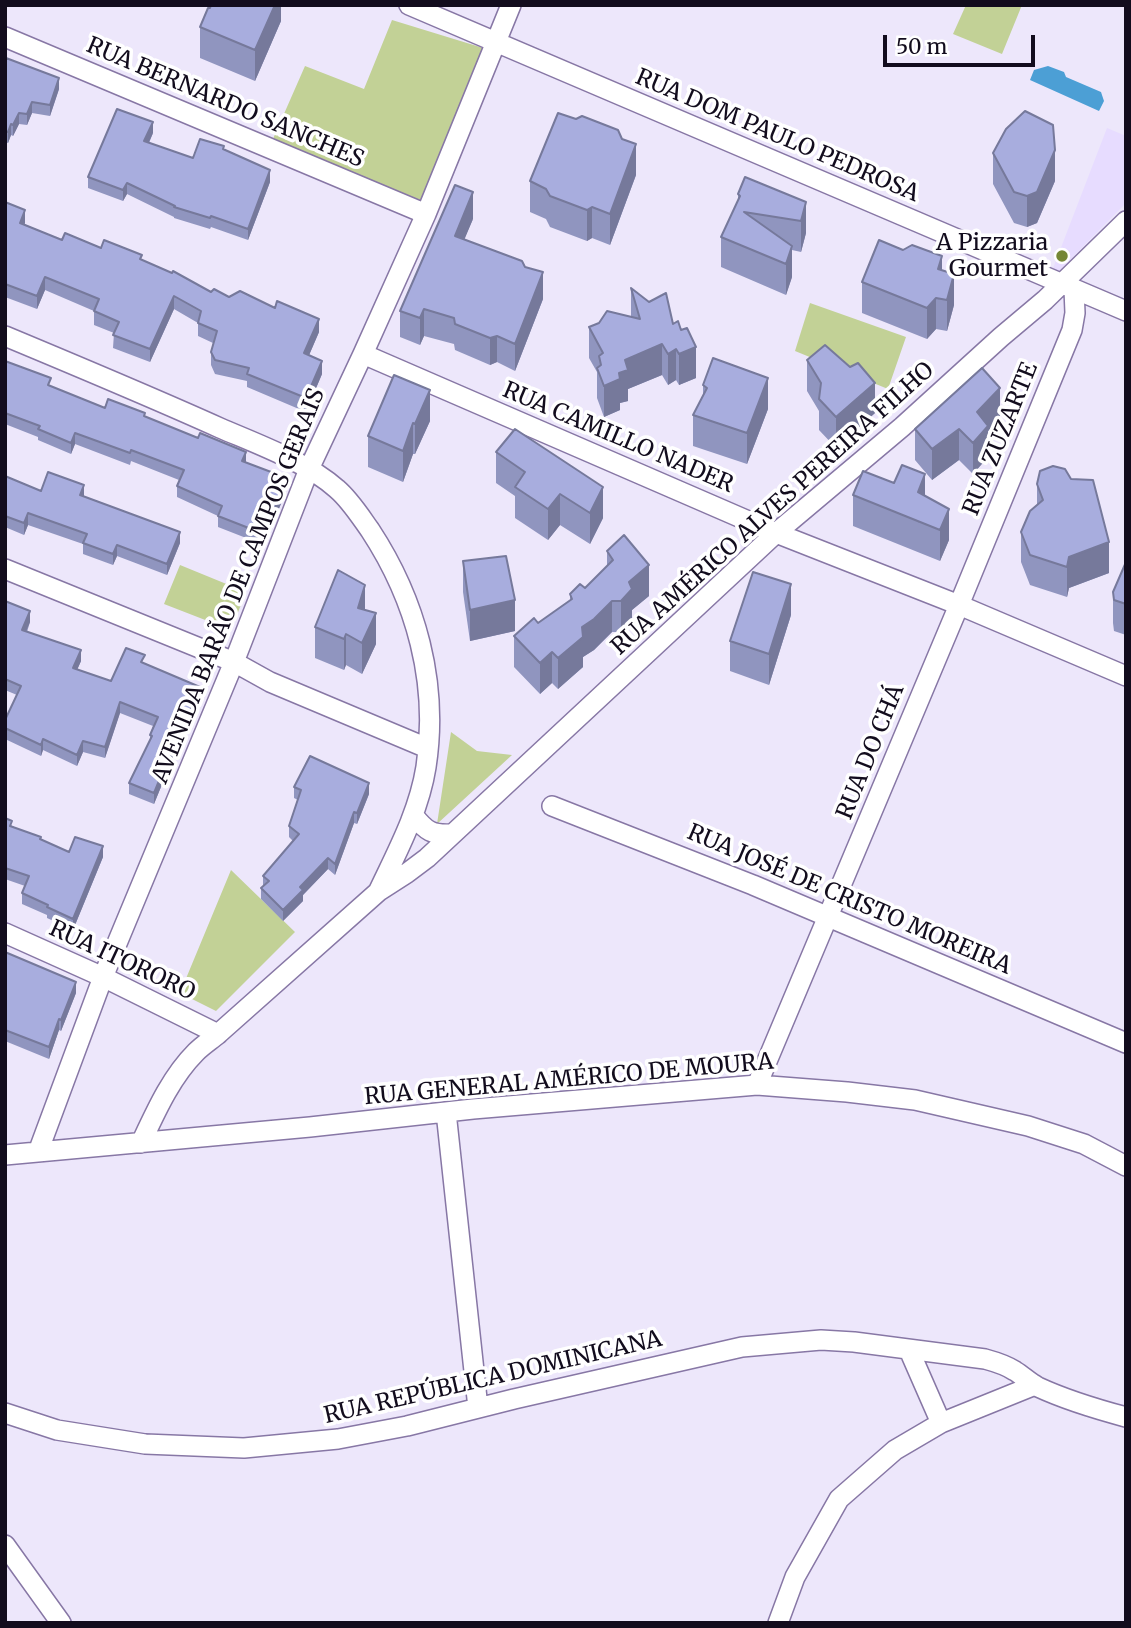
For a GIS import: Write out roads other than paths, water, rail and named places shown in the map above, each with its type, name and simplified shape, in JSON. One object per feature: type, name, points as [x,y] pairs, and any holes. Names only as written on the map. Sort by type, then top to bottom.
[{"type":"street","name":"RUA DOM PAULO PEDROSA","points":[[409,5],[1126,311]]},
{"type":"street","name":"AVENIDA BARÃO DE CAMPOS GERAIS","points":[[38,1152],[103,978],[234,662],[309,469],[426,214],[511,5]]},
{"type":"street","name":"RUA BERNARDO SANCHES","points":[[5,37],[426,214]]},
{"type":"street","name":"RUA AMÉRICO ALVES PEREIRA FILHO","points":[[379,891],[426,858],[776,533],[902,427],[1001,337],[1068,287],[1126,221]]},
{"type":"street","name":"RUA ZUZARTE","points":[[959,605],[1072,330],[1075,313],[1068,287]]},
{"type":"street","points":[[5,336],[279,454],[309,469],[337,489],[359,513],[384,551],[410,607],[422,645],[428,681],[426,767],[414,816],[379,891],[197,1051],[178,1073],[141,1143]]},
{"type":"street","name":"RUA CAMILLO NADER","points":[[363,354],[776,533],[959,605],[1126,676]]},
{"type":"street","points":[[5,569],[234,662],[270,682],[427,748]]},
{"type":"street","name":"RUA DO CHÁ","points":[[757,1085],[959,605]]},
{"type":"street","name":"RUA JOSÉ DE CRISTO MOREIRA","points":[[552,806],[828,916],[1126,1043]]},
{"type":"street","points":[[414,816],[429,831],[451,834]]},
{"type":"street","name":"RUA ITORORO","points":[[5,933],[218,1034]]},
{"type":"street","name":"RUA GENERAL AMÉRICO DE MOURA","points":[[5,1155],[757,1085],[915,1100],[1028,1126],[1084,1144],[1126,1166]]},
{"type":"street","points":[[446,1112],[478,1408]]},
{"type":"street","name":"RUA REPÚBLICA DOMINICANA","points":[[5,1413],[57,1430],[145,1444],[244,1448],[338,1440],[742,1347],[821,1340],[985,1359],[1004,1365],[1034,1385],[1078,1404],[1126,1417]]},
{"type":"street","points":[[909,1350],[941,1423]]},
{"type":"street","points":[[778,1623],[795,1577],[839,1499],[895,1450],[941,1423],[1034,1385]]},
{"type":"street","points":[[5,1545],[61,1623]]},
{"type":"water","points":[[1048,66],[1101,92],[1104,101],[1099,111],[1030,80],[1034,70]]},
{"type":"place","name":"A Pizzaria Gourmet","points":[[1062,256]]}]
